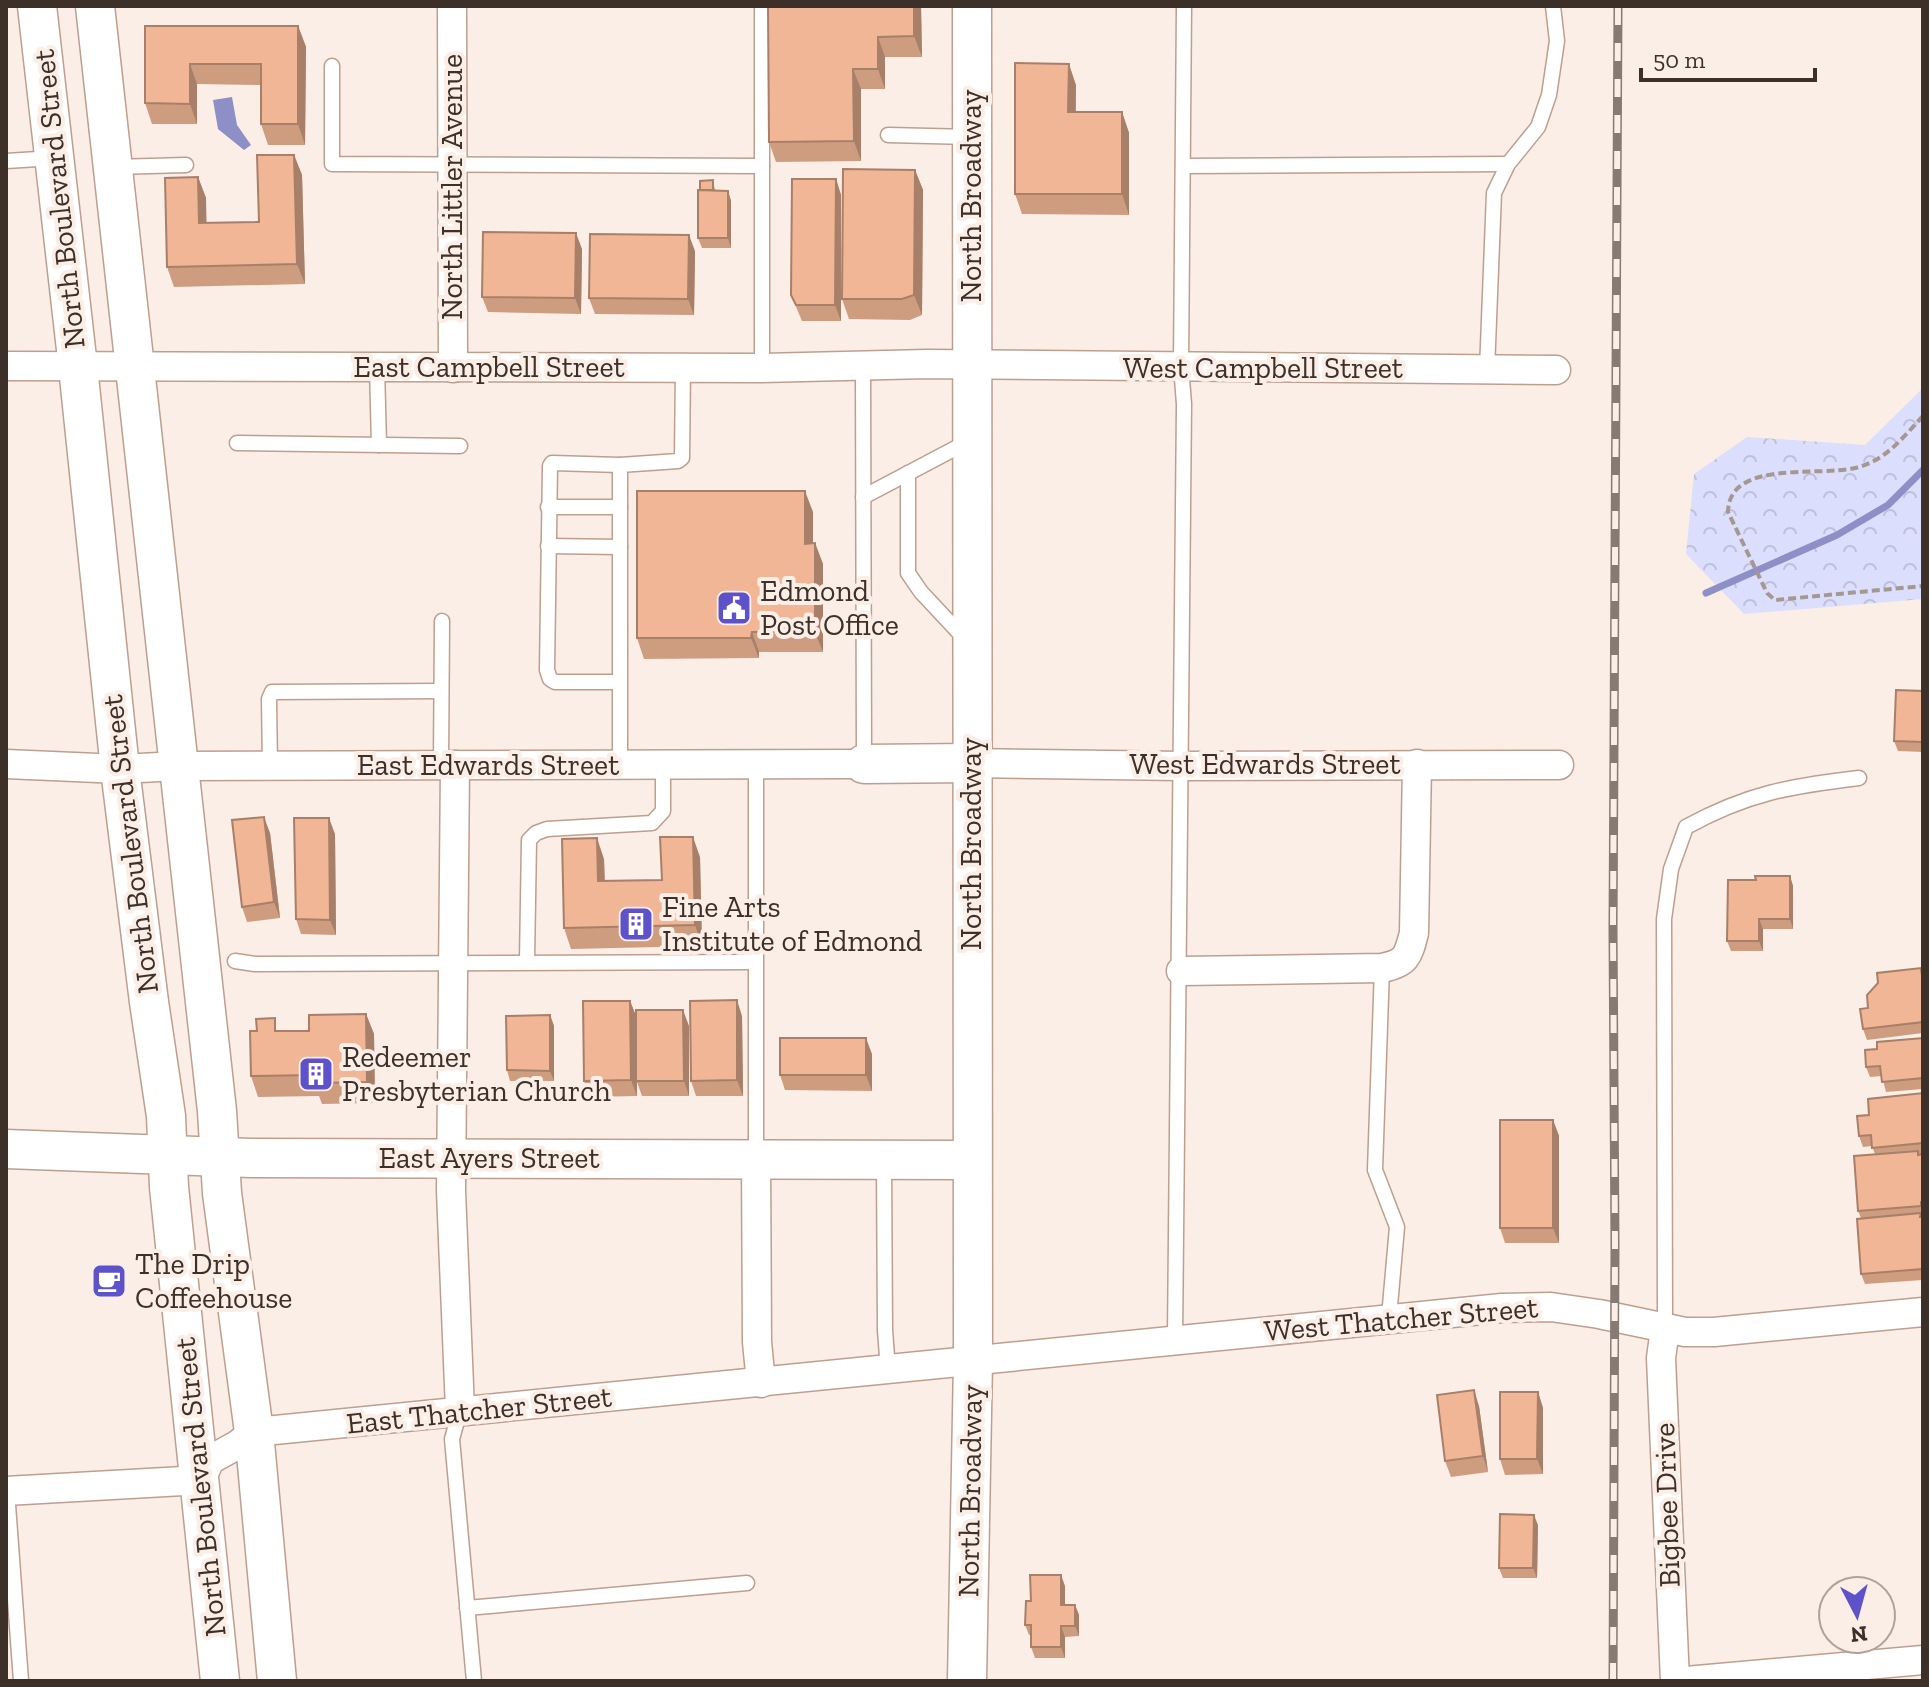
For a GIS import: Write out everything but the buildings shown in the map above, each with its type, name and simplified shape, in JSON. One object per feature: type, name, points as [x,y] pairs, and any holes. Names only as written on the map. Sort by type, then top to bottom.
[{"type":"main road","name":"North Boulevard Street","points":[[37,6],[120,769],[166,1116],[167,1155],[220,1681]]},
{"type":"main road","name":"North Boulevard Street","points":[[95,6],[217,1111],[222,1193],[254,1432],[277,1681]]},
{"type":"main road","name":"North Broadway","points":[[967,1681],[973,1361],[972,6]]},
{"type":"main road","name":"East Edwards Street","points":[[864,764],[971,763]]},
{"type":"main road","name":"East Ayers Street","points":[[6,1149],[220,1156],[971,1160]]},
{"type":"street","name":"North Littler Avenue","points":[[452,6],[453,368]]},
{"type":"street","name":"East Campbell Street","points":[[6,366],[971,366]]},
{"type":"street","name":"West Campbell Street","points":[[971,366],[1556,370]]},
{"type":"street","name":"West Edwards Street","points":[[971,763],[1559,765]]},
{"type":"street","name":"East Edwards Street","points":[[6,764],[120,769],[179,766],[864,764]]},
{"type":"street","points":[[1181,971],[1382,968],[1399,965],[1409,953],[1414,933],[1417,764]]},
{"type":"street","points":[[448,765],[454,961],[451,1158],[460,1410]]},
{"type":"street","points":[[756,1157],[757,1342],[761,1383]]},
{"type":"street","name":"West Thatcher Street","points":[[973,1361],[1502,1308],[1551,1307],[1685,1332],[1714,1332],[1923,1312]]},
{"type":"street","name":"Bigbee Drive","points":[[1665,1329],[1661,1358],[1675,1681]]},
{"type":"street","name":"East Thatcher Street","points":[[201,1480],[210,1460],[254,1432],[973,1361]]},
{"type":"street","points":[[6,1491],[201,1480]]},
{"type":"street","points":[[1686,1681],[1923,1660]]},
{"type":"lane","points":[[762,6],[762,368]]},
{"type":"lane","points":[[1175,1339],[1181,971],[1184,6]]},
{"type":"lane","points":[[1487,370],[1494,193],[1508,164],[1538,127],[1549,95],[1557,41],[1553,6]]},
{"type":"lane","points":[[332,66],[332,164],[762,166]]},
{"type":"lane","points":[[888,135],[971,137]]},
{"type":"lane","points":[[6,161],[55,158]]},
{"type":"lane","points":[[1183,166],[1508,164]]},
{"type":"lane","points":[[113,167],[186,165]]},
{"type":"lane","points":[[863,365],[864,764]]},
{"type":"lane","points":[[377,367],[379,445]]},
{"type":"lane","points":[[619,682],[555,682],[548,675],[549,469],[552,463],[620,465],[678,461],[682,458],[683,367]]},
{"type":"lane","points":[[863,497],[971,439]]},
{"type":"lane","points":[[237,443],[460,446]]},
{"type":"lane","points":[[620,465],[620,764]]},
{"type":"lane","points":[[908,473],[908,573],[921,592],[972,646]]},
{"type":"lane","points":[[548,507],[620,507]]},
{"type":"lane","points":[[548,546],[620,547]]},
{"type":"lane","points":[[442,621],[441,691],[448,765]]},
{"type":"lane","points":[[270,766],[269,699],[272,692],[441,691]]},
{"type":"lane","points":[[527,961],[529,840],[547,829],[652,823],[660,818],[663,811],[663,764]]},
{"type":"lane","points":[[756,764],[756,1157]]},
{"type":"lane","points":[[1665,1329],[1664,919],[1671,869],[1686,827],[1723,807],[1800,785],[1859,778]]},
{"type":"lane","points":[[235,961],[255,964],[755,962]]},
{"type":"lane","points":[[1382,968],[1375,1170],[1397,1227],[1389,1317]]},
{"type":"lane","points":[[883,1160],[888,1370]]},
{"type":"lane","points":[[460,1410],[452,1439],[474,1681]]},
{"type":"lane","points":[[6,1491],[21,1681]]},
{"type":"lane","points":[[467,1608],[747,1583]]},
{"type":"path","points":[[1923,416],[1888,454],[1855,468],[1754,477],[1737,486],[1728,498],[1728,512],[1767,593],[1775,600],[1923,586]]},
{"type":"green space","points":[[1923,388],[1923,599],[1744,614],[1686,554],[1694,474],[1747,437],[1865,445]]},
{"type":"water","points":[[232,97],[237,125],[251,145],[244,150],[218,129],[213,100]]},
{"type":"waterway","points":[[1706,593],[1837,535],[1888,505],[1923,470]]},
{"type":"railway","points":[[1613,1681],[1618,6]]},
{"type":"place","name":"Edmond Post Office","points":[[734,608]]},
{"type":"place","name":"Fine Arts Institute of Edmond","points":[[636,924]]},
{"type":"place","name":"Redeemer Presbyterian Church","points":[[316,1074]]},
{"type":"place","name":"The Drip Coffeehouse","points":[[109,1281]]}]
